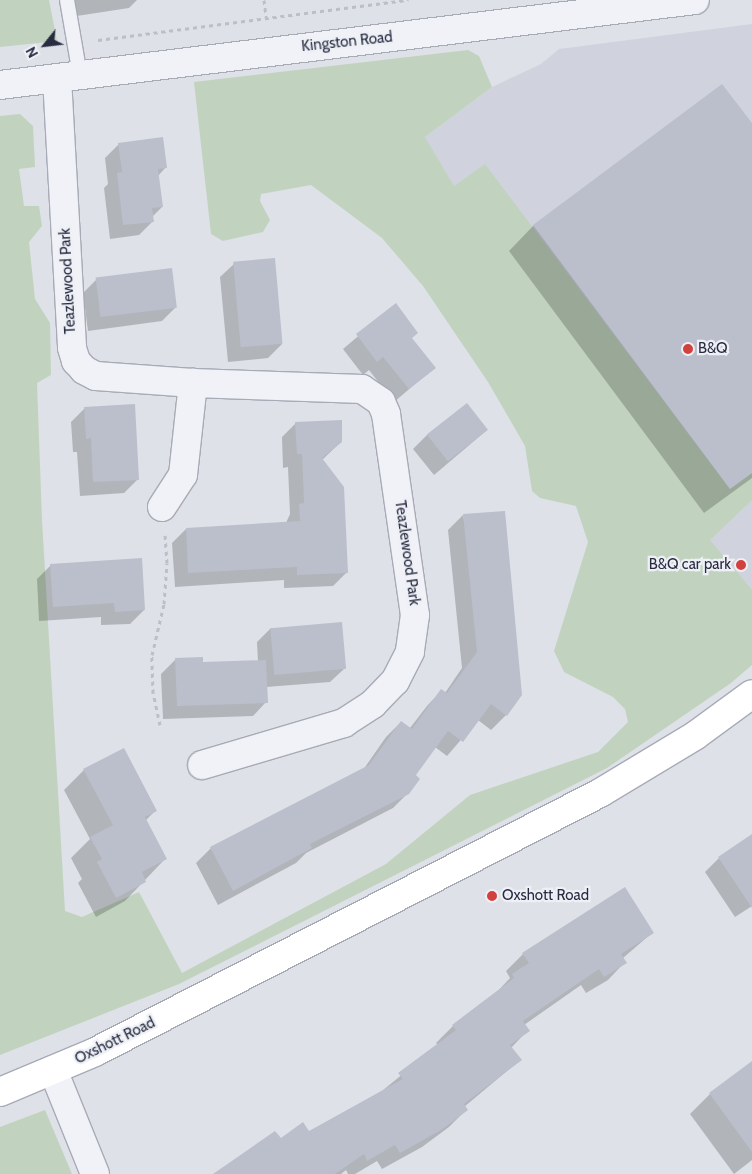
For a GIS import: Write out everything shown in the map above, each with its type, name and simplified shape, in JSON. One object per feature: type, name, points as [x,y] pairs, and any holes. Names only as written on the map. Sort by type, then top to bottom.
[{"type":"main road","name":"Oxshott Road","points":[[1,1092],[95,1052],[600,793],[696,735],[752,694]]},
{"type":"street","name":"Kingston Road","points":[[0,85],[695,0]]},
{"type":"street","name":"Teazlewood Park","points":[[69,76],[72,348],[76,360],[96,376],[193,383],[362,389],[381,402],[386,414],[415,615],[410,652],[395,681],[373,704],[344,723],[202,765]]},
{"type":"street","points":[[162,507],[182,475],[193,383]]},
{"type":"street","points":[[53,1070],[95,1174]]},
{"type":"lane","points":[[67,0],[75,43],[69,76]]},
{"type":"path","points":[[75,43],[408,0]]},
{"type":"path","points":[[160,725],[153,693],[152,655],[164,604],[167,563],[162,507]]},
{"type":"shaded area","points":[[752,24],[752,631],[488,275],[425,137],[492,87],[541,64],[559,49]]},
{"type":"green space","points":[[0,0],[49,0],[57,41],[0,47]]},
{"type":"green space","points":[[468,50],[479,56],[492,87],[425,137],[454,186],[485,164],[730,489],[752,473],[752,500],[710,540],[752,590],[752,665],[731,683],[607,768],[179,984],[0,1055],[0,116],[20,114],[33,126],[35,167],[19,169],[24,206],[39,206],[42,226],[29,242],[35,299],[50,323],[51,375],[37,383],[42,520],[65,911],[82,917],[139,892],[182,973],[386,864],[470,795],[598,752],[628,722],[625,709],[613,697],[564,672],[554,651],[588,542],[576,506],[540,498],[532,491],[525,446],[488,382],[423,286],[382,238],[311,185],[261,194],[260,201],[270,220],[263,232],[223,241],[211,234],[194,82]]},
{"type":"green space","points":[[45,1110],[72,1174],[0,1174],[0,1127]]},
{"type":"building","name":"B&Q","points":[[722,84],[752,123],[752,473],[730,489],[533,225]]},
{"type":"building","points":[[163,137],[167,168],[158,169],[163,207],[152,208],[154,222],[123,225],[117,173],[122,172],[118,143]]},
{"type":"building","points":[[275,258],[282,344],[241,347],[233,262]]},
{"type":"building","points":[[172,268],[177,308],[100,317],[96,277]]},
{"type":"building","points":[[396,303],[418,333],[412,338],[436,368],[409,389],[383,357],[377,362],[356,334]]},
{"type":"building","points":[[467,403],[488,430],[448,461],[427,434]]},
{"type":"building","points":[[135,404],[139,480],[93,482],[91,438],[86,439],[84,407]]},
{"type":"building","points":[[342,420],[342,442],[322,458],[344,487],[348,573],[297,575],[297,567],[188,573],[186,528],[300,521],[299,504],[304,503],[302,454],[297,454],[295,422]]},
{"type":"building","points":[[505,511],[522,695],[507,716],[491,704],[463,742],[448,731],[416,775],[420,779],[409,794],[310,844],[312,848],[233,891],[210,847],[369,765],[401,721],[412,729],[441,689],[447,693],[477,652],[463,514]]},
{"type":"building","points":[[142,558],[145,610],[115,612],[114,603],[53,607],[50,564]]},
{"type":"building","points":[[342,622],[346,669],[274,675],[270,628]]},
{"type":"building","points":[[203,657],[203,662],[266,660],[268,703],[177,706],[175,658]]},
{"type":"building","points":[[124,748],[157,811],[145,817],[167,859],[142,872],[146,882],[116,898],[97,862],[102,859],[90,837],[113,825],[83,769]]},
{"type":"building","points":[[752,834],[752,908],[718,857]]},
{"type":"building","points":[[625,887],[654,933],[621,954],[627,963],[604,977],[599,969],[523,1021],[530,1031],[510,1045],[522,1060],[464,1104],[468,1110],[441,1130],[400,1153],[395,1145],[367,1161],[364,1154],[335,1174],[213,1174],[275,1131],[281,1138],[303,1122],[309,1131],[403,1079],[398,1073],[456,1030],[452,1025],[514,978],[512,974],[529,963],[522,953]]},
{"type":"building","points":[[752,1061],[752,1152],[709,1093]]},
{"type":"place","name":"B&Q","points":[[688,349]]},
{"type":"place","name":"B&Q car park","points":[[741,565]]},
{"type":"place","name":"Oxshott Road","points":[[492,896]]}]
